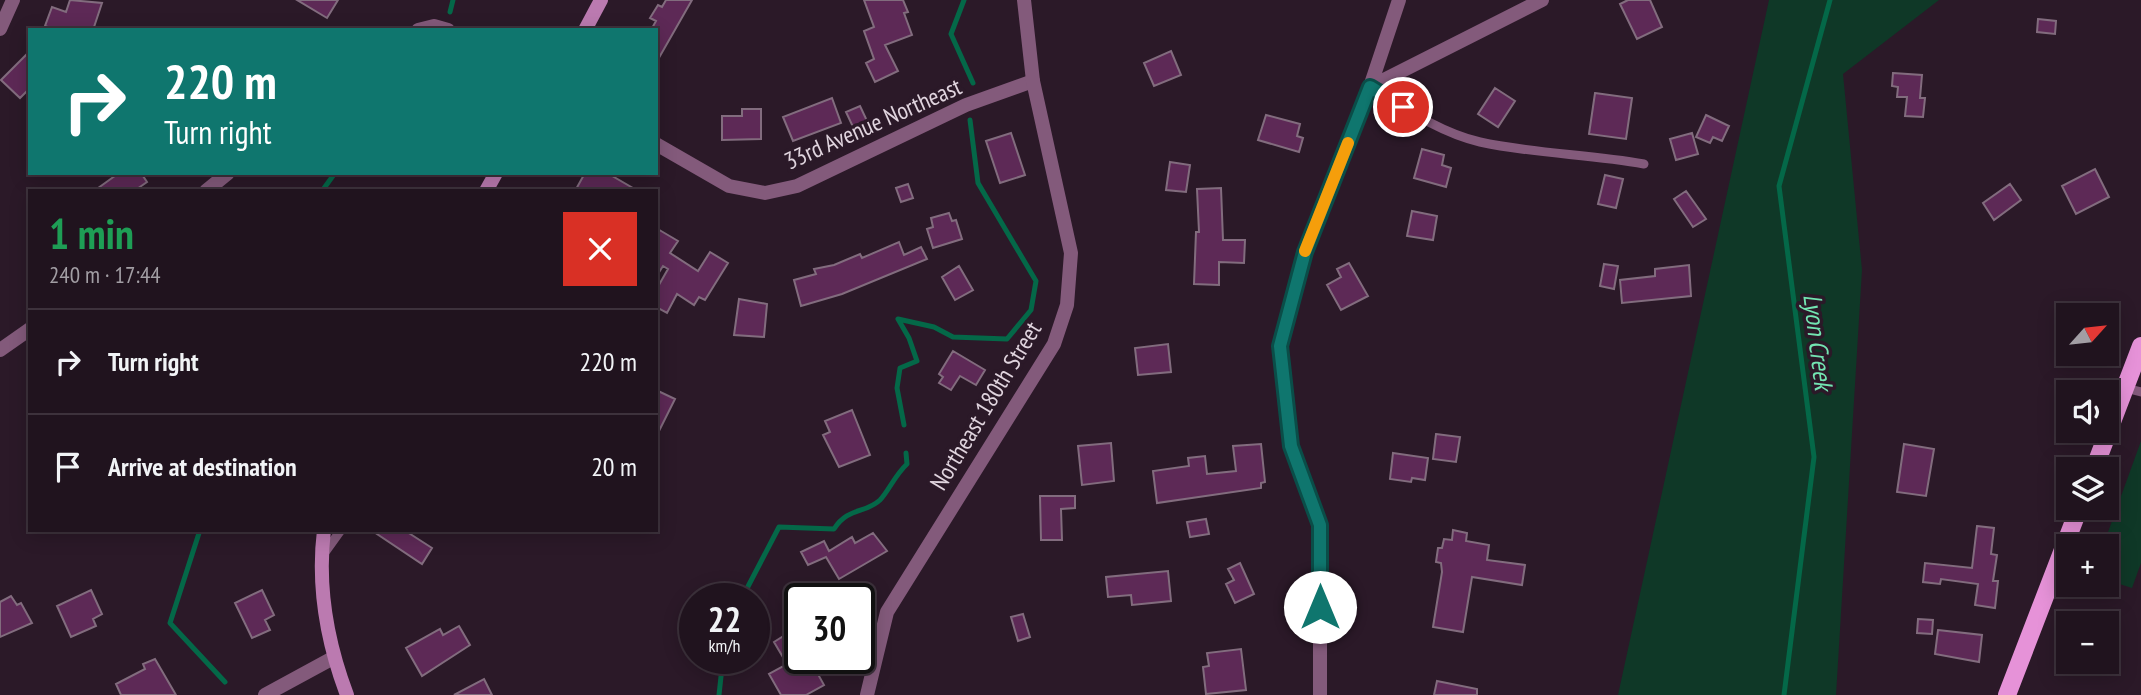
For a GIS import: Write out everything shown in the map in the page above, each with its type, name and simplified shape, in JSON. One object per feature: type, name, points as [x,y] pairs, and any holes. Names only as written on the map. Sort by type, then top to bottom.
[{"type":"main road","points":[[586,28],[601,0]]},
{"type":"main road","points":[[2100,457],[2133,390],[2141,346]]},
{"type":"main road","points":[[2007,695],[2074,520]]},
{"type":"main road","points":[[324,532],[320,579],[333,658],[347,695]]},
{"type":"street","points":[[0,29],[13,0]]},
{"type":"street","name":"Northeast 180th Street","points":[[867,695],[887,612],[1054,344],[1067,304],[1070,253],[1033,81],[1024,0]]},
{"type":"street","points":[[1321,695],[1320,525],[1291,446],[1280,346],[1305,252],[1370,87],[1399,0]]},
{"type":"street","points":[[1370,87],[1542,0]]},
{"type":"street","name":"33rd Avenue Northeast","points":[[658,145],[729,186],[765,193],[797,186],[966,105],[1033,81]]},
{"type":"street","points":[[208,189],[226,175]]},
{"type":"street","points":[[0,350],[28,330]]},
{"type":"street","points":[[265,695],[333,658]]},
{"type":"lane","points":[[1370,87],[1440,126],[1478,142],[1595,155],[1644,164]]},
{"type":"lane","points":[[322,556],[340,532]]},
{"type":"green space","points":[[1769,0],[1939,0],[1843,74],[1862,270],[1836,695],[1618,695]]},
{"type":"green space","points":[[2141,441],[2141,563],[2132,588],[2119,584],[2119,534],[2107,534],[2112,520],[2119,520],[2119,502]]},
{"type":"building","points":[[70,0],[102,3],[94,28],[45,26],[52,7],[66,12]]},
{"type":"building","points":[[297,0],[338,0],[327,18]]},
{"type":"building","points":[[666,0],[692,0],[658,60],[658,28],[652,28],[656,21],[650,18],[658,5],[662,7]]},
{"type":"building","points":[[864,0],[903,0],[908,12],[904,13],[912,35],[885,45],[898,71],[875,82],[866,63],[874,59],[864,31],[874,27]]},
{"type":"building","points":[[1628,0],[1650,0],[1662,27],[1637,39],[1620,4]]},
{"type":"building","points":[[2038,19],[2056,21],[2055,34],[2037,32]]},
{"type":"building","points":[[1171,51],[1181,75],[1154,86],[1144,63]]},
{"type":"building","points":[[28,53],[28,90],[20,98],[1,80]]},
{"type":"building","points":[[1893,73],[1922,75],[1920,98],[1925,98],[1923,117],[1905,116],[1907,97],[1897,97],[1898,87],[1892,86]]},
{"type":"building","points":[[1495,88],[1515,101],[1498,127],[1478,114]]},
{"type":"building","points":[[1595,93],[1632,98],[1626,139],[1589,134]]},
{"type":"building","points":[[832,98],[841,123],[793,141],[783,117]]},
{"type":"building","points":[[860,106],[868,123],[854,129],[846,112]]},
{"type":"building","points":[[742,109],[761,109],[761,139],[722,140],[722,116],[742,116]]},
{"type":"building","points":[[1266,115],[1300,124],[1297,136],[1303,138],[1299,152],[1258,140]]},
{"type":"building","points":[[1706,115],[1729,126],[1722,141],[1713,137],[1710,143],[1696,137]]},
{"type":"building","points":[[1011,133],[1025,175],[1000,183],[986,141]]},
{"type":"building","points":[[1692,133],[1698,154],[1676,160],[1670,139]]},
{"type":"building","points":[[1422,149],[1444,155],[1442,165],[1451,168],[1446,187],[1414,178]]},
{"type":"building","points":[[1170,162],[1190,165],[1186,192],[1166,190]]},
{"type":"building","points":[[2095,169],[2109,197],[2076,214],[2062,186]]},
{"type":"building","points":[[116,175],[142,175],[147,182],[137,189],[97,189]]},
{"type":"building","points":[[584,175],[610,175],[635,189],[576,189]]},
{"type":"building","points":[[1605,175],[1623,179],[1616,208],[1598,204]]},
{"type":"building","points":[[908,184],[913,198],[901,202],[896,188]]},
{"type":"building","points":[[2010,184],[2021,200],[1994,220],[1983,203]]},
{"type":"building","points":[[1221,188],[1223,240],[1245,240],[1244,263],[1219,262],[1219,285],[1194,284],[1196,232],[1199,232],[1197,189]]},
{"type":"building","points":[[1686,191],[1706,219],[1693,227],[1674,199]]},
{"type":"building","points":[[1412,211],[1437,216],[1433,240],[1407,236]]},
{"type":"building","points":[[949,213],[952,221],[956,220],[962,239],[933,248],[927,229],[933,227],[931,218]]},
{"type":"building","points":[[658,229],[678,241],[670,253],[698,271],[710,252],[728,263],[705,300],[699,297],[694,305],[677,294],[667,313],[658,308],[658,286],[668,269],[663,266],[658,274]]},
{"type":"building","points":[[899,242],[904,255],[921,247],[927,259],[842,294],[801,306],[794,280],[816,274],[814,269],[834,265],[860,254],[862,258]]},
{"type":"building","points":[[1349,263],[1368,296],[1341,310],[1327,285],[1341,277],[1337,269]]},
{"type":"building","points":[[1604,264],[1618,266],[1614,289],[1600,286]]},
{"type":"building","points":[[1689,265],[1691,296],[1622,303],[1620,280],[1655,276],[1655,269]]},
{"type":"building","points":[[959,266],[973,290],[955,300],[942,277]]},
{"type":"building","points":[[739,299],[767,304],[764,337],[734,335]]},
{"type":"building","points":[[1168,344],[1171,372],[1138,375],[1135,348]]},
{"type":"building","points":[[953,351],[985,370],[976,385],[960,376],[951,390],[939,383],[943,377],[939,374]]},
{"type":"building","points":[[658,391],[675,399],[658,433]]},
{"type":"building","points":[[852,410],[870,455],[839,467],[823,435],[830,432],[825,421]]},
{"type":"building","points":[[1436,434],[1460,437],[1456,462],[1433,459]]},
{"type":"building","points":[[1111,443],[1114,481],[1082,485],[1078,446]]},
{"type":"building","points":[[1261,444],[1265,482],[1261,483],[1261,488],[1157,503],[1153,471],[1189,466],[1188,458],[1205,456],[1207,474],[1236,471],[1233,446]]},
{"type":"building","points":[[1904,444],[1934,449],[1926,496],[1897,492]]},
{"type":"building","points":[[1393,453],[1428,458],[1425,480],[1412,478],[1411,482],[1390,479]]},
{"type":"building","points":[[1040,496],[1075,496],[1075,508],[1061,509],[1062,540],[1041,540]]},
{"type":"building","points":[[1206,519],[1209,534],[1190,537],[1187,522]]},
{"type":"building","points":[[1977,526],[1994,528],[1991,554],[1997,555],[1993,581],[1998,581],[1995,608],[1975,605],[1978,584],[1941,579],[1940,584],[1923,582],[1925,563],[1972,568]]},
{"type":"building","points":[[1453,530],[1467,533],[1466,541],[1489,545],[1487,560],[1525,565],[1522,585],[1472,577],[1463,632],[1433,627],[1442,572],[1441,563],[1436,562],[1438,548],[1442,548],[1444,539],[1452,540]]},
{"type":"building","points":[[374,532],[407,532],[432,548],[422,564]]},
{"type":"building","points":[[873,533],[887,551],[839,579],[826,557],[808,565],[801,552],[824,541],[829,551],[852,537],[855,543]]},
{"type":"building","points":[[1240,563],[1254,594],[1235,603],[1226,584],[1234,580],[1228,569]]},
{"type":"building","points":[[1168,571],[1171,601],[1132,605],[1131,595],[1108,597],[1106,577]]},
{"type":"building","points":[[91,590],[102,614],[93,619],[96,626],[71,637],[57,606]]},
{"type":"building","points":[[262,590],[274,615],[265,620],[270,630],[252,638],[235,603]]},
{"type":"building","points":[[11,596],[17,605],[21,603],[32,623],[0,637],[0,602]]},
{"type":"building","points":[[1023,614],[1030,637],[1018,641],[1011,617]]},
{"type":"building","points":[[1918,619],[1933,620],[1932,634],[1917,633]]},
{"type":"building","points":[[459,626],[470,645],[422,676],[406,648],[440,629],[443,635]]},
{"type":"building","points":[[1938,630],[1982,635],[1979,662],[1935,654]]},
{"type":"building","points":[[784,636],[784,659],[774,642]]},
{"type":"building","points":[[1241,649],[1246,690],[1206,694],[1203,667],[1209,666],[1207,653]]},
{"type":"building","points":[[155,659],[176,695],[121,695],[116,684],[145,669],[143,664]]},
{"type":"building","points":[[784,666],[784,674],[818,674],[824,685],[806,695],[781,695],[770,673]]},
{"type":"building","points":[[484,679],[492,695],[454,695]]},
{"type":"building","points":[[1437,681],[1477,689],[1477,695],[1434,695]]},
{"type":"waterway","points":[[450,12],[453,0]]},
{"type":"waterway","points":[[964,0],[951,34],[973,83]]},
{"type":"waterway","name":"Lyon Creek","points":[[1784,695],[1814,457],[1779,186],[1830,0]]},
{"type":"waterway","points":[[904,425],[897,388],[900,368],[917,361],[909,338],[898,319],[934,327],[953,337],[1007,339],[1031,310],[1036,281],[978,183],[970,120]]},
{"type":"waterway","points":[[323,189],[334,175]]},
{"type":"waterway","points":[[750,583],[779,527],[834,529],[845,517],[880,500],[907,464],[906,453]]},
{"type":"waterway","points":[[199,532],[170,623],[225,682]]},
{"type":"waterway","points":[[719,695],[721,674]]},
{"type":"slow traffic","points":[[1305,251],[1348,143]]},
{"type":"route","points":[[1320,607],[1320,525],[1291,446],[1280,346],[1305,252],[1370,87],[1403,107]]}]
